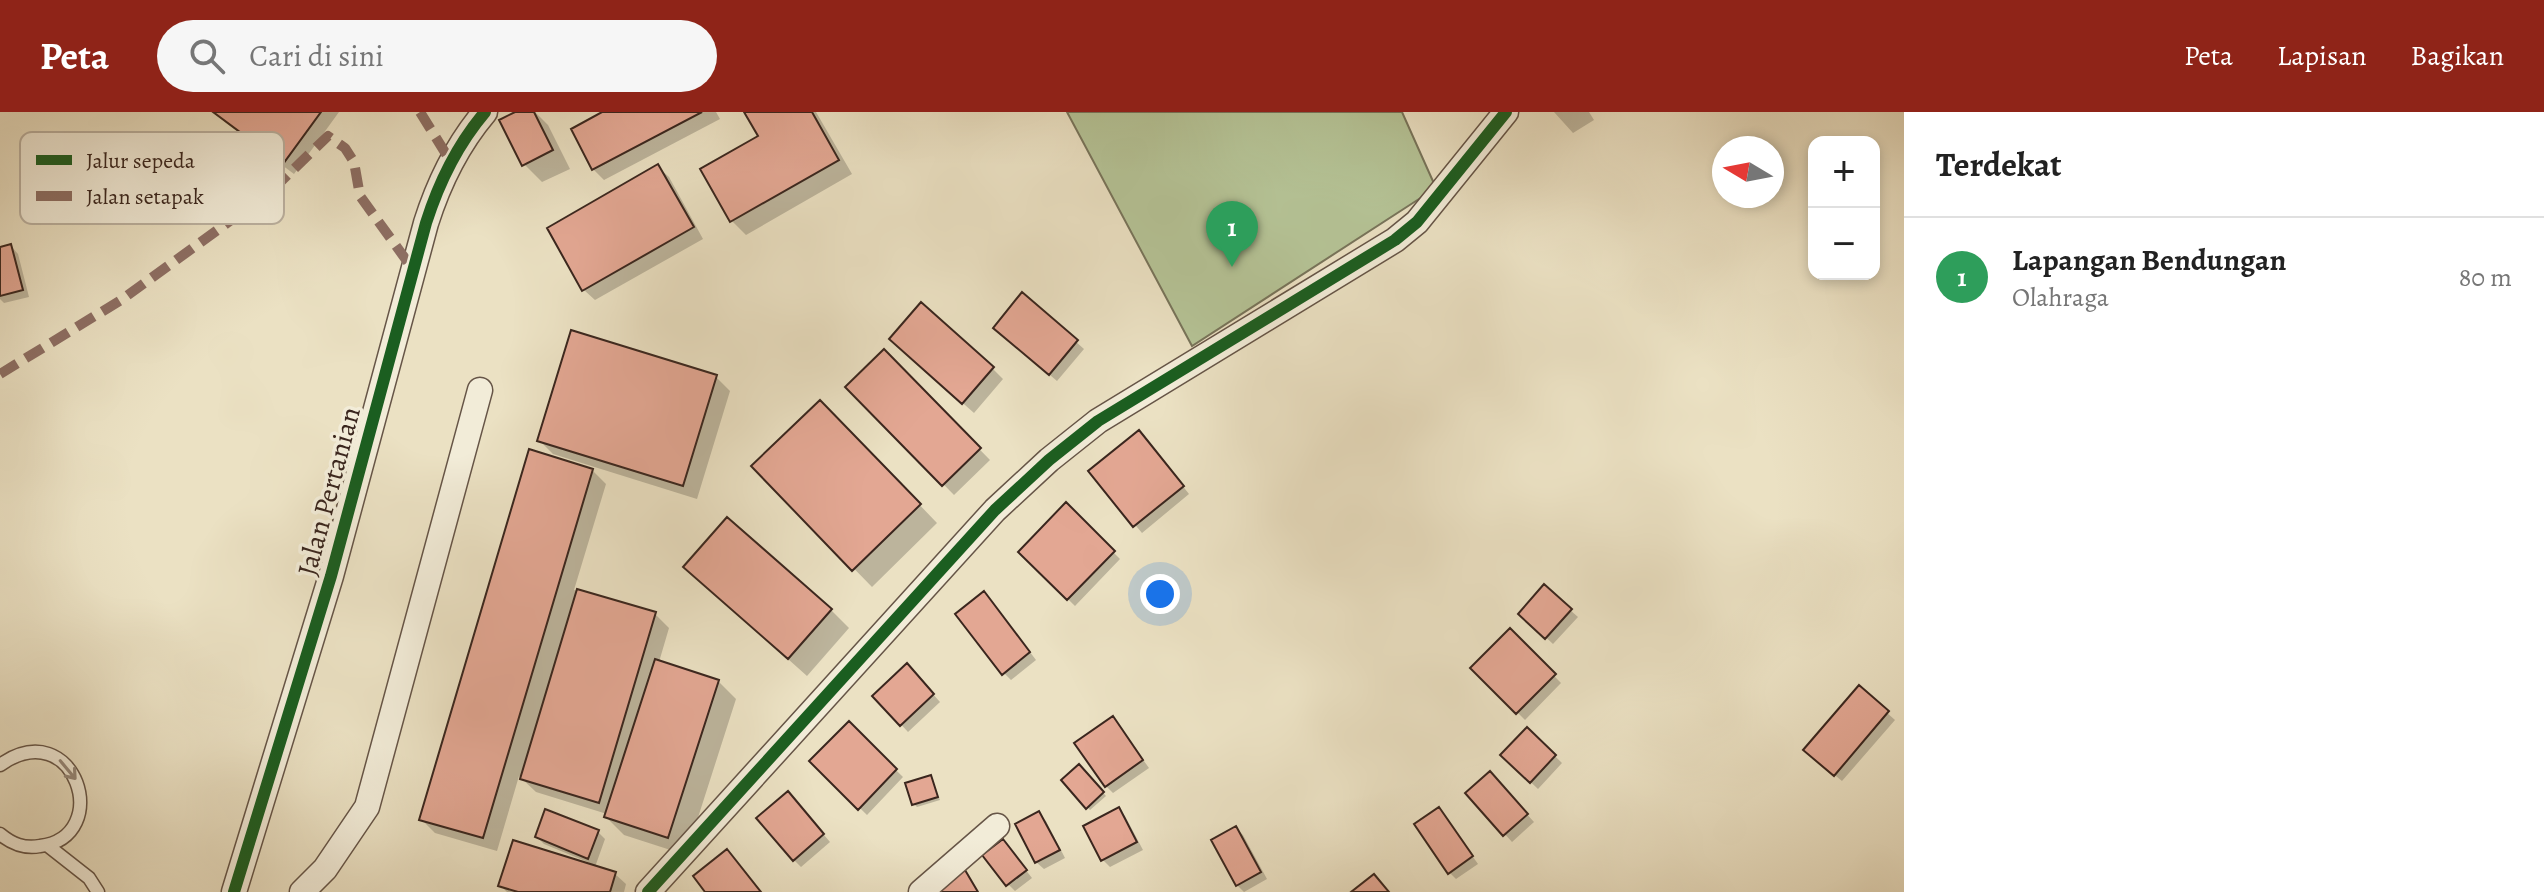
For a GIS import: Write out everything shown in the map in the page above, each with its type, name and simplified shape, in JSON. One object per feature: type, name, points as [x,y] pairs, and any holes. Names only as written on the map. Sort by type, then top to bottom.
[{"type":"street","name":"Jalan Pertanian","points":[[234,892],[331,576],[426,223],[451,162],[471,128],[485,112]]},
{"type":"street","points":[[648,892],[995,510],[1049,460],[1098,421],[1395,240],[1417,222],[1506,112]]},
{"type":"street","points":[[302,892],[325,869],[367,807],[480,390]]},
{"type":"street","points":[[921,892],[997,826]]},
{"type":"lane","points":[[0,765],[25,752],[54,756],[74,775],[81,803],[71,829],[47,845],[31,848],[15,844],[0,834]]},
{"type":"lane","points":[[47,845],[89,878],[98,892]]},
{"type":"green space","points":[[1067,112],[1402,112],[1436,188],[1192,346]]},
{"type":"building","points":[[213,112],[321,112],[284,163],[284,132],[240,132]]},
{"type":"building","points":[[515,112],[534,112],[553,150],[522,166],[499,120]]},
{"type":"building","points":[[602,112],[702,112],[592,170],[571,129]]},
{"type":"building","points":[[744,112],[812,112],[839,160],[730,222],[700,169],[758,136]]},
{"type":"building","points":[[658,164],[694,227],[582,291],[547,228]]},
{"type":"building","points":[[11,244],[23,290],[0,296],[0,247]]},
{"type":"building","points":[[1022,292],[1078,340],[1049,375],[993,328]]},
{"type":"building","points":[[921,302],[994,367],[962,404],[889,339]]},
{"type":"building","points":[[571,330],[717,375],[683,486],[537,441]]},
{"type":"building","points":[[884,349],[981,448],[942,486],[845,387]]},
{"type":"building","points":[[820,400],[921,504],[852,571],[751,466]]},
{"type":"building","points":[[1139,430],[1184,486],[1133,527],[1088,471]]},
{"type":"building","points":[[529,449],[593,469],[483,838],[419,820]]},
{"type":"building","points":[[1066,502],[1115,551],[1067,600],[1018,552]]},
{"type":"building","points":[[727,517],[832,609],[788,659],[683,567]]},
{"type":"building","points":[[1544,584],[1572,609],[1545,639],[1518,614]]},
{"type":"building","points":[[577,589],[656,612],[599,803],[520,779]]},
{"type":"building","points":[[984,591],[1030,652],[1002,675],[955,614]]},
{"type":"building","points":[[1510,628],[1556,674],[1516,714],[1470,668]]},
{"type":"building","points":[[655,659],[719,680],[668,838],[604,817]]},
{"type":"building","points":[[907,663],[934,694],[900,726],[872,696]]},
{"type":"building","points":[[1859,685],[1889,711],[1834,776],[1803,750]]},
{"type":"building","points":[[1113,716],[1143,760],[1105,787],[1074,743]]},
{"type":"building","points":[[849,721],[897,769],[858,810],[809,761]]},
{"type":"building","points":[[1527,727],[1556,755],[1530,783],[1500,755]]},
{"type":"building","points":[[1079,764],[1104,792],[1086,809],[1061,780]]},
{"type":"building","points":[[1490,771],[1528,814],[1503,836],[1465,793]]},
{"type":"building","points":[[931,775],[938,797],[912,805],[905,783]]},
{"type":"building","points":[[788,791],[824,834],[793,861],[756,818]]},
{"type":"building","points":[[1119,807],[1137,842],[1101,861],[1083,826]]},
{"type":"building","points":[[1439,807],[1473,856],[1448,874],[1414,824]]},
{"type":"building","points":[[545,809],[599,830],[588,859],[535,837]]},
{"type":"building","points":[[1039,811],[1060,850],[1035,863],[1015,824]]},
{"type":"building","points":[[1236,826],[1261,872],[1236,886],[1211,840]]},
{"type":"building","points":[[1003,839],[1027,870],[1006,886],[982,855]]},
{"type":"building","points":[[513,840],[616,872],[610,892],[518,892],[498,886]]},
{"type":"building","points":[[727,849],[761,892],[705,892],[693,876]]},
{"type":"building","points":[[965,870],[978,892],[930,892]]},
{"type":"building","points":[[1374,874],[1389,892],[1351,892]]},
{"type":"marked path","points":[[420,112],[451,162]]},
{"type":"marked path","points":[[284,178],[328,136],[345,148],[354,162],[360,196],[412,268]]},
{"type":"marked path","points":[[0,374],[121,300],[226,224]]},
{"type":"cycle path","points":[[234,892],[331,576],[426,223],[450,164],[485,112]]},
{"type":"cycle path","points":[[648,892],[995,510],[1049,460],[1098,421],[1395,240],[1417,222],[1506,112]]},
{"type":"place","name":"Lapangan Bendungan","points":[[1232,267]]}]
